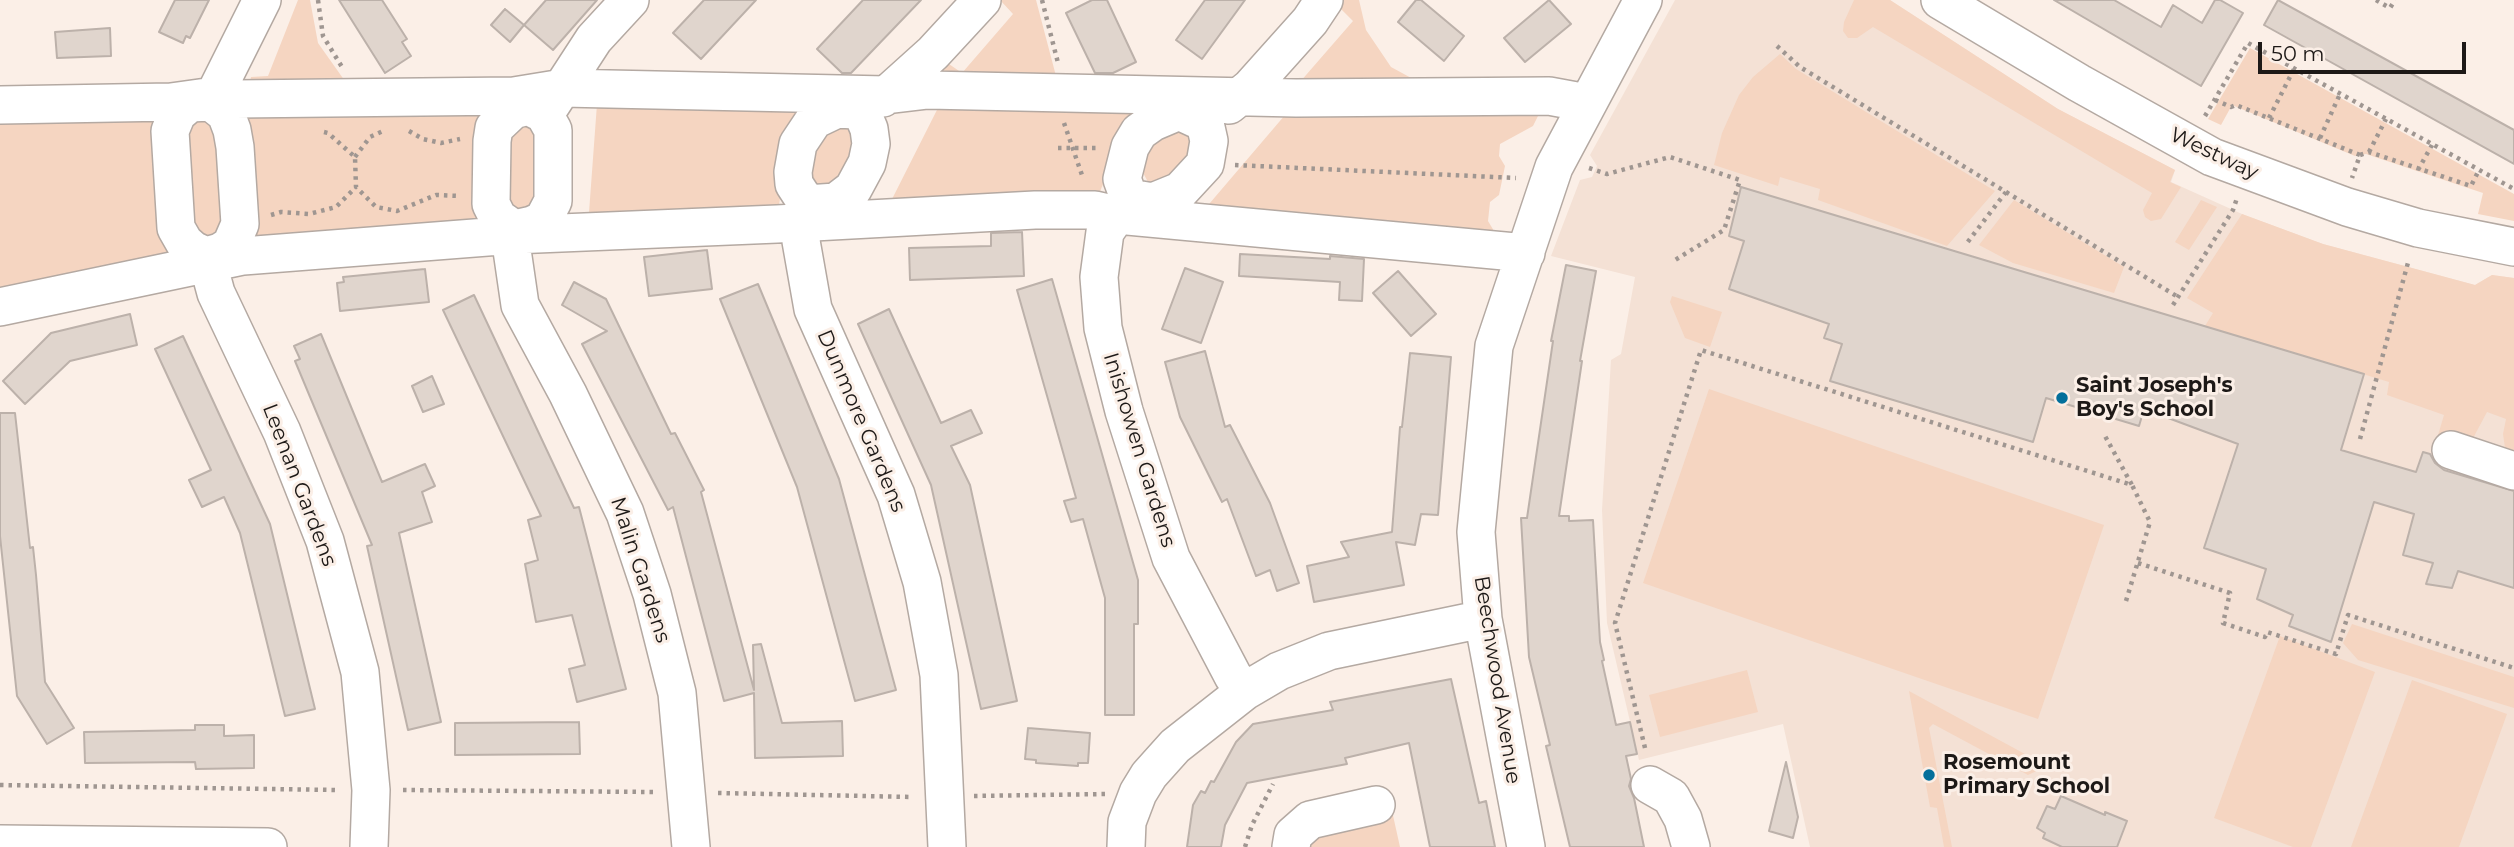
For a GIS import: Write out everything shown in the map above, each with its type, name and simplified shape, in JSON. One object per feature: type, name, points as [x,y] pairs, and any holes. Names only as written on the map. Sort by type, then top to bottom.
[{"type":"street","points":[[213,99],[262,0]]},
{"type":"street","points":[[506,223],[532,225],[542,219],[553,201],[553,101],[594,39],[630,0]]},
{"type":"street","points":[[805,213],[836,202],[853,189],[867,163],[869,129],[875,106],[933,53],[982,0]]},
{"type":"street","points":[[1205,123],[1250,88],[1310,22],[1324,0]]},
{"type":"street","name":"Beechwood Avenue","points":[[1526,847],[1483,619],[1476,532],[1494,346],[1555,167],[1643,0]]},
{"type":"street","name":"Westway","points":[[1940,0],[2211,157],[2341,205],[2418,228],[2514,247]]},
{"type":"street","points":[[0,105],[213,99],[514,96],[553,101],[875,106],[928,90],[1296,98],[1549,96],[1587,103]]},
{"type":"street","points":[[207,260],[231,245],[240,224],[232,130],[226,114],[213,99]]},
{"type":"street","points":[[207,260],[184,243],[176,228],[170,131],[177,114],[190,103],[213,99]]},
{"type":"street","points":[[494,128],[513,110],[553,101]]},
{"type":"street","name":"Dunmore Gardens","points":[[875,106],[855,110],[837,109],[814,120],[798,145],[793,172],[794,184],[805,213],[801,241],[813,309],[896,495],[922,582],[939,675],[947,847]]},
{"type":"street","points":[[1123,206],[1123,167],[1129,147],[1139,132],[1153,122],[1179,111],[1205,123]]},
{"type":"street","points":[[0,307],[207,260],[506,223],[805,213],[1095,210],[1153,202],[1180,191],[1205,164],[1209,141],[1205,123]]},
{"type":"street","name":"Malin Gardens","points":[[494,128],[520,305],[568,394],[625,513],[652,594],[677,693],[691,847]]},
{"type":"street","points":[[1123,206],[1526,253]]},
{"type":"street","name":"Inishowen Gardens","points":[[1123,206],[1105,232],[1099,277],[1103,328],[1124,411],[1171,558],[1233,676],[1245,691]]},
{"type":"street","name":"Leenan Gardens","points":[[207,260],[216,293],[282,432],[325,541],[360,672],[371,790],[369,847]]},
{"type":"street","points":[[2451,450],[2514,471]]},
{"type":"street","points":[[1126,847],[1127,822],[1138,793],[1149,775],[1175,746],[1245,691],[1279,671],[1329,651],[1483,619]]},
{"type":"street","points":[[1650,785],[1671,797],[1683,819],[1690,847]]},
{"type":"street","points":[[1291,847],[1293,835],[1310,820],[1376,805]]},
{"type":"street","points":[[0,844],[268,847]]},
{"type":"path","points":[[318,0],[323,36],[362,97]]},
{"type":"path","points":[[2376,0],[2390,8],[2395,0]]},
{"type":"path","points":[[2189,145],[2248,43],[2514,190]]},
{"type":"path","points":[[1777,46],[1800,67],[2178,298]]},
{"type":"path","points":[[2269,118],[2294,69]]},
{"type":"path","points":[[2319,138],[2340,94]]},
{"type":"path","points":[[2215,100],[2231,107],[2236,105],[2360,155],[2369,152],[2471,186],[2479,170]]},
{"type":"path","points":[[2369,152],[2386,119]]},
{"type":"path","points":[[406,129],[423,139],[441,143],[467,138],[494,128]]},
{"type":"path","points":[[390,129],[370,137],[355,156],[356,187],[376,207],[397,211],[436,195],[464,196],[506,223]]},
{"type":"path","points":[[314,131],[328,133],[355,156]]},
{"type":"path","points":[[2418,170],[2432,145]]},
{"type":"path","points":[[2341,205],[2360,155]]},
{"type":"path","points":[[1205,164],[1499,175],[1555,167],[1607,174],[1670,158],[1740,180],[1724,230],[1675,260]]},
{"type":"path","points":[[2173,305],[2233,210],[2247,171]]},
{"type":"path","points":[[237,233],[265,217],[281,212],[309,214],[336,206],[356,187]]},
{"type":"path","points":[[1967,243],[2006,192]]},
{"type":"path","points":[[2360,439],[2418,228]]},
{"type":"path","points":[[1644,748],[1615,623],[1701,350],[2132,485]]},
{"type":"path","points":[[2105,436],[2150,522],[2126,601]]},
{"type":"path","points":[[2138,563],[2230,593],[2223,623],[2265,637],[2267,632],[2336,654],[2348,615],[2514,667]]},
{"type":"path","points":[[1245,847],[1252,825],[1273,784]]},
{"type":"path","points":[[0,785],[944,797],[1138,793]]},
{"type":"shaded area","points":[[298,0],[310,0],[318,43],[352,91],[248,91],[251,77],[268,76]]},
{"type":"shaded area","points":[[1000,0],[1036,0],[1056,76],[932,75],[946,62],[962,73],[1013,14]]},
{"type":"shaded area","points":[[1343,0],[1359,0],[1366,30],[1391,67],[1437,92],[1293,90],[1353,21],[1338,6]]},
{"type":"shaded area","name":"Saint Joseph's Boy's School","points":[[1675,0],[1890,0],[2058,109],[2175,170],[2171,182],[2242,214],[2323,244],[2475,285],[2492,275],[2514,278],[2514,847],[1810,847],[1783,724],[1639,760],[1607,623],[1602,510],[1611,360],[1621,354],[1635,277],[1551,256],[1580,180],[1592,177],[1597,166],[1590,155]]},
{"type":"shaded area","points":[[1854,0],[1890,0],[2058,109],[2175,170],[2170,182],[2181,187],[2161,219],[2151,221],[2145,217],[2143,210],[2152,193],[1873,27],[1857,38],[1848,38],[1843,31],[1844,22]]},
{"type":"shaded area","points":[[2250,48],[2514,194],[2514,221],[2478,214],[2483,193],[2366,154],[2355,156],[2232,105],[2221,125],[2208,119]]},
{"type":"shaded area","points":[[1780,54],[1796,69],[1995,191],[1947,246],[1818,200],[1820,189],[1780,177],[1778,186],[1714,165],[1722,133],[1739,95],[1753,77]]},
{"type":"shaded area","points":[[943,98],[1145,106],[1125,131],[1094,206],[886,211]]},
{"type":"shaded area","points":[[803,100],[790,138],[777,217],[588,226],[597,104]]},
{"type":"shaded area","points":[[1546,100],[1533,126],[1500,144],[1499,156],[1505,166],[1499,195],[1490,202],[1488,221],[1494,231],[1492,242],[1198,217],[1291,108]]},
{"type":"shaded area","points":[[244,106],[480,107],[477,184],[480,230],[245,248]]},
{"type":"shaded area","points":[[0,111],[163,112],[174,263],[0,302]]},
{"type":"shaded area","points":[[522,117],[545,138],[532,213],[508,212],[499,137]]},
{"type":"shaded area","points":[[206,118],[217,123],[229,233],[194,241],[188,128],[195,121]]},
{"type":"shaded area","points":[[844,121],[857,134],[842,185],[815,187],[807,176],[813,138]]},
{"type":"shaded area","points":[[1190,125],[1196,155],[1160,187],[1148,182],[1140,167],[1157,130]]},
{"type":"shaded area","points":[[2014,200],[2124,267],[2114,293],[2013,263],[1979,245]]},
{"type":"shaded area","points":[[2201,200],[2217,207],[2189,250],[2175,242]]},
{"type":"shaded area","points":[[2242,214],[2323,244],[2475,285],[2492,275],[2514,278],[2514,464],[2505,448],[2503,434],[2506,419],[2487,412],[2471,442],[2436,442],[2444,415],[2387,395],[2389,382],[2205,326],[2213,313],[2187,298]]},
{"type":"shaded area","points":[[1672,296],[1722,312],[1710,347],[1685,338],[1670,302]]},
{"type":"shaded area","points":[[1709,389],[2104,525],[2038,719],[1643,583]]},
{"type":"shaded area","points":[[2352,624],[2514,677],[2514,708],[2358,660],[2343,643]]},
{"type":"shaded area","points":[[2280,636],[2375,672],[2311,847],[2293,847],[2214,818]]},
{"type":"shaded area","points":[[1747,670],[1758,712],[1660,737],[1649,695]]},
{"type":"shaded area","points":[[2412,680],[2507,714],[2459,847],[2351,847]]},
{"type":"shaded area","points":[[1909,691],[2047,766],[2028,775],[1933,724],[1929,728],[1952,847],[1944,847],[1937,808],[1930,807]]},
{"type":"shaded area","points":[[1392,811],[1400,847],[1298,847],[1300,841]]},
{"type":"building","points":[[175,0],[209,0],[190,38],[186,36],[183,43],[159,32]]},
{"type":"building","points":[[339,0],[382,0],[407,39],[402,42],[411,56],[385,73]]},
{"type":"building","points":[[546,0],[597,0],[553,50],[524,25]]},
{"type":"building","points":[[704,0],[756,0],[701,59],[673,33]]},
{"type":"building","points":[[863,0],[921,0],[851,73],[842,73],[817,49]]},
{"type":"building","points":[[1092,0],[1107,0],[1136,62],[1113,73],[1095,73],[1066,13]]},
{"type":"building","points":[[1205,0],[1245,0],[1202,59],[1176,40]]},
{"type":"building","points":[[1416,0],[1421,0],[1464,36],[1444,61],[1398,22]]},
{"type":"building","points":[[1549,0],[1571,24],[1525,62],[1504,38]]},
{"type":"building","points":[[2054,0],[2114,0],[2161,27],[2173,5],[2202,23],[2215,0],[2220,0],[2243,13],[2201,86]]},
{"type":"building","points":[[2278,0],[2514,130],[2514,164],[2264,25]]},
{"type":"building","points":[[505,9],[524,25],[510,42],[491,25]]},
{"type":"building","points":[[110,28],[111,56],[57,58],[55,32]]},
{"type":"building","points":[[1741,187],[2364,374],[2341,450],[2416,472],[2423,452],[2430,454],[2435,463],[2444,470],[2514,491],[2514,588],[2458,571],[2452,588],[2426,584],[2433,563],[2403,555],[2414,514],[2374,502],[2331,642],[2289,626],[2293,615],[2257,599],[2266,569],[2204,548],[2238,444],[2144,409],[2139,426],[2046,398],[2033,442],[1830,381],[1842,344],[1824,338],[1829,324],[1729,289],[1744,241],[1729,236]]},
{"type":"building","points":[[1022,232],[1024,276],[910,280],[909,248],[991,246],[991,233]]},
{"type":"building","points":[[707,250],[712,289],[649,296],[644,257]]},
{"type":"building","points":[[1240,254],[1364,259],[1362,301],[1339,300],[1340,282],[1239,276]]},
{"type":"building","points":[[1566,265],[1596,271],[1580,361],[1559,516],[1569,516],[1569,521],[1593,520],[1602,661],[1616,725],[1630,722],[1637,754],[1626,756],[1631,779],[1629,786],[1644,847],[1570,847],[1546,746],[1550,745],[1529,657],[1521,518],[1527,518],[1551,341]]},
{"type":"building","points":[[1185,268],[1223,282],[1201,343],[1162,329]]},
{"type":"building","points":[[425,269],[429,302],[340,311],[337,283],[344,282],[343,277]]},
{"type":"building","points":[[1398,271],[1436,314],[1411,336],[1373,293]]},
{"type":"building","points":[[1052,279],[1138,580],[1138,624],[1134,624],[1134,715],[1105,715],[1105,598],[1083,519],[1071,522],[1064,501],[1076,498],[1017,290]]},
{"type":"building","points":[[574,282],[606,299],[671,434],[675,433],[704,490],[701,492],[754,690],[753,645],[761,644],[782,723],[842,721],[843,756],[755,758],[754,693],[724,701],[673,507],[668,510],[582,344],[607,331],[562,305]]},
{"type":"building","points":[[758,284],[839,479],[896,690],[855,701],[797,487],[720,299]]},
{"type":"building","points":[[474,295],[574,508],[579,507],[626,689],[577,702],[569,669],[585,665],[572,615],[536,622],[525,564],[538,560],[528,520],[541,516],[443,310]]},
{"type":"building","points":[[889,309],[941,423],[971,410],[982,433],[951,446],[970,485],[1017,701],[981,709],[931,485],[858,324]]},
{"type":"building","points":[[130,314],[137,345],[70,361],[25,404],[3,381],[51,333]]},
{"type":"building","points":[[321,334],[382,482],[425,464],[435,486],[422,492],[432,522],[399,533],[441,722],[408,730],[367,546],[372,545],[295,361],[300,359],[294,346]]},
{"type":"building","points":[[183,336],[270,524],[315,709],[285,716],[240,533],[224,497],[202,507],[189,480],[211,470],[155,349]]},
{"type":"building","points":[[1205,351],[1225,427],[1230,425],[1270,503],[1299,583],[1277,591],[1270,570],[1256,576],[1227,499],[1222,502],[1180,417],[1165,362]]},
{"type":"building","points":[[1410,353],[1451,357],[1438,515],[1421,514],[1415,545],[1396,542],[1404,585],[1314,602],[1307,566],[1349,557],[1341,542],[1392,532],[1400,427]]},
{"type":"building","points":[[432,376],[444,404],[423,412],[412,386]]},
{"type":"building","points":[[0,413],[15,413],[30,548],[33,547],[45,682],[74,728],[47,744],[17,696],[0,536]]},
{"type":"building","points":[[1451,679],[1479,803],[1486,801],[1495,847],[1430,847],[1409,743],[1345,758],[1347,764],[1247,783],[1225,825],[1221,847],[1187,847],[1193,805],[1201,791],[1205,793],[1211,781],[1214,782],[1236,742],[1253,724],[1333,710],[1330,702]]},
{"type":"building","points":[[579,722],[580,754],[455,755],[455,723]]},
{"type":"building","points":[[195,725],[224,725],[224,736],[254,735],[254,768],[196,769],[195,762],[85,763],[84,732],[195,730]]},
{"type":"building","points":[[1028,728],[1090,733],[1088,763],[1078,763],[1078,766],[1036,763],[1036,760],[1025,759]]},
{"type":"building","points":[[1786,762],[1798,817],[1793,838],[1769,831]]},
{"type":"building","points":[[2061,796],[2105,815],[2105,812],[2127,821],[2117,847],[2062,847],[2043,838],[2045,833],[2037,828],[2047,806],[2055,809]]},
{"type":"place","name":"Saint Joseph's Boy's School","points":[[2062,398]]},
{"type":"place","name":"Rosemount Primary School","points":[[1929,775]]}]
